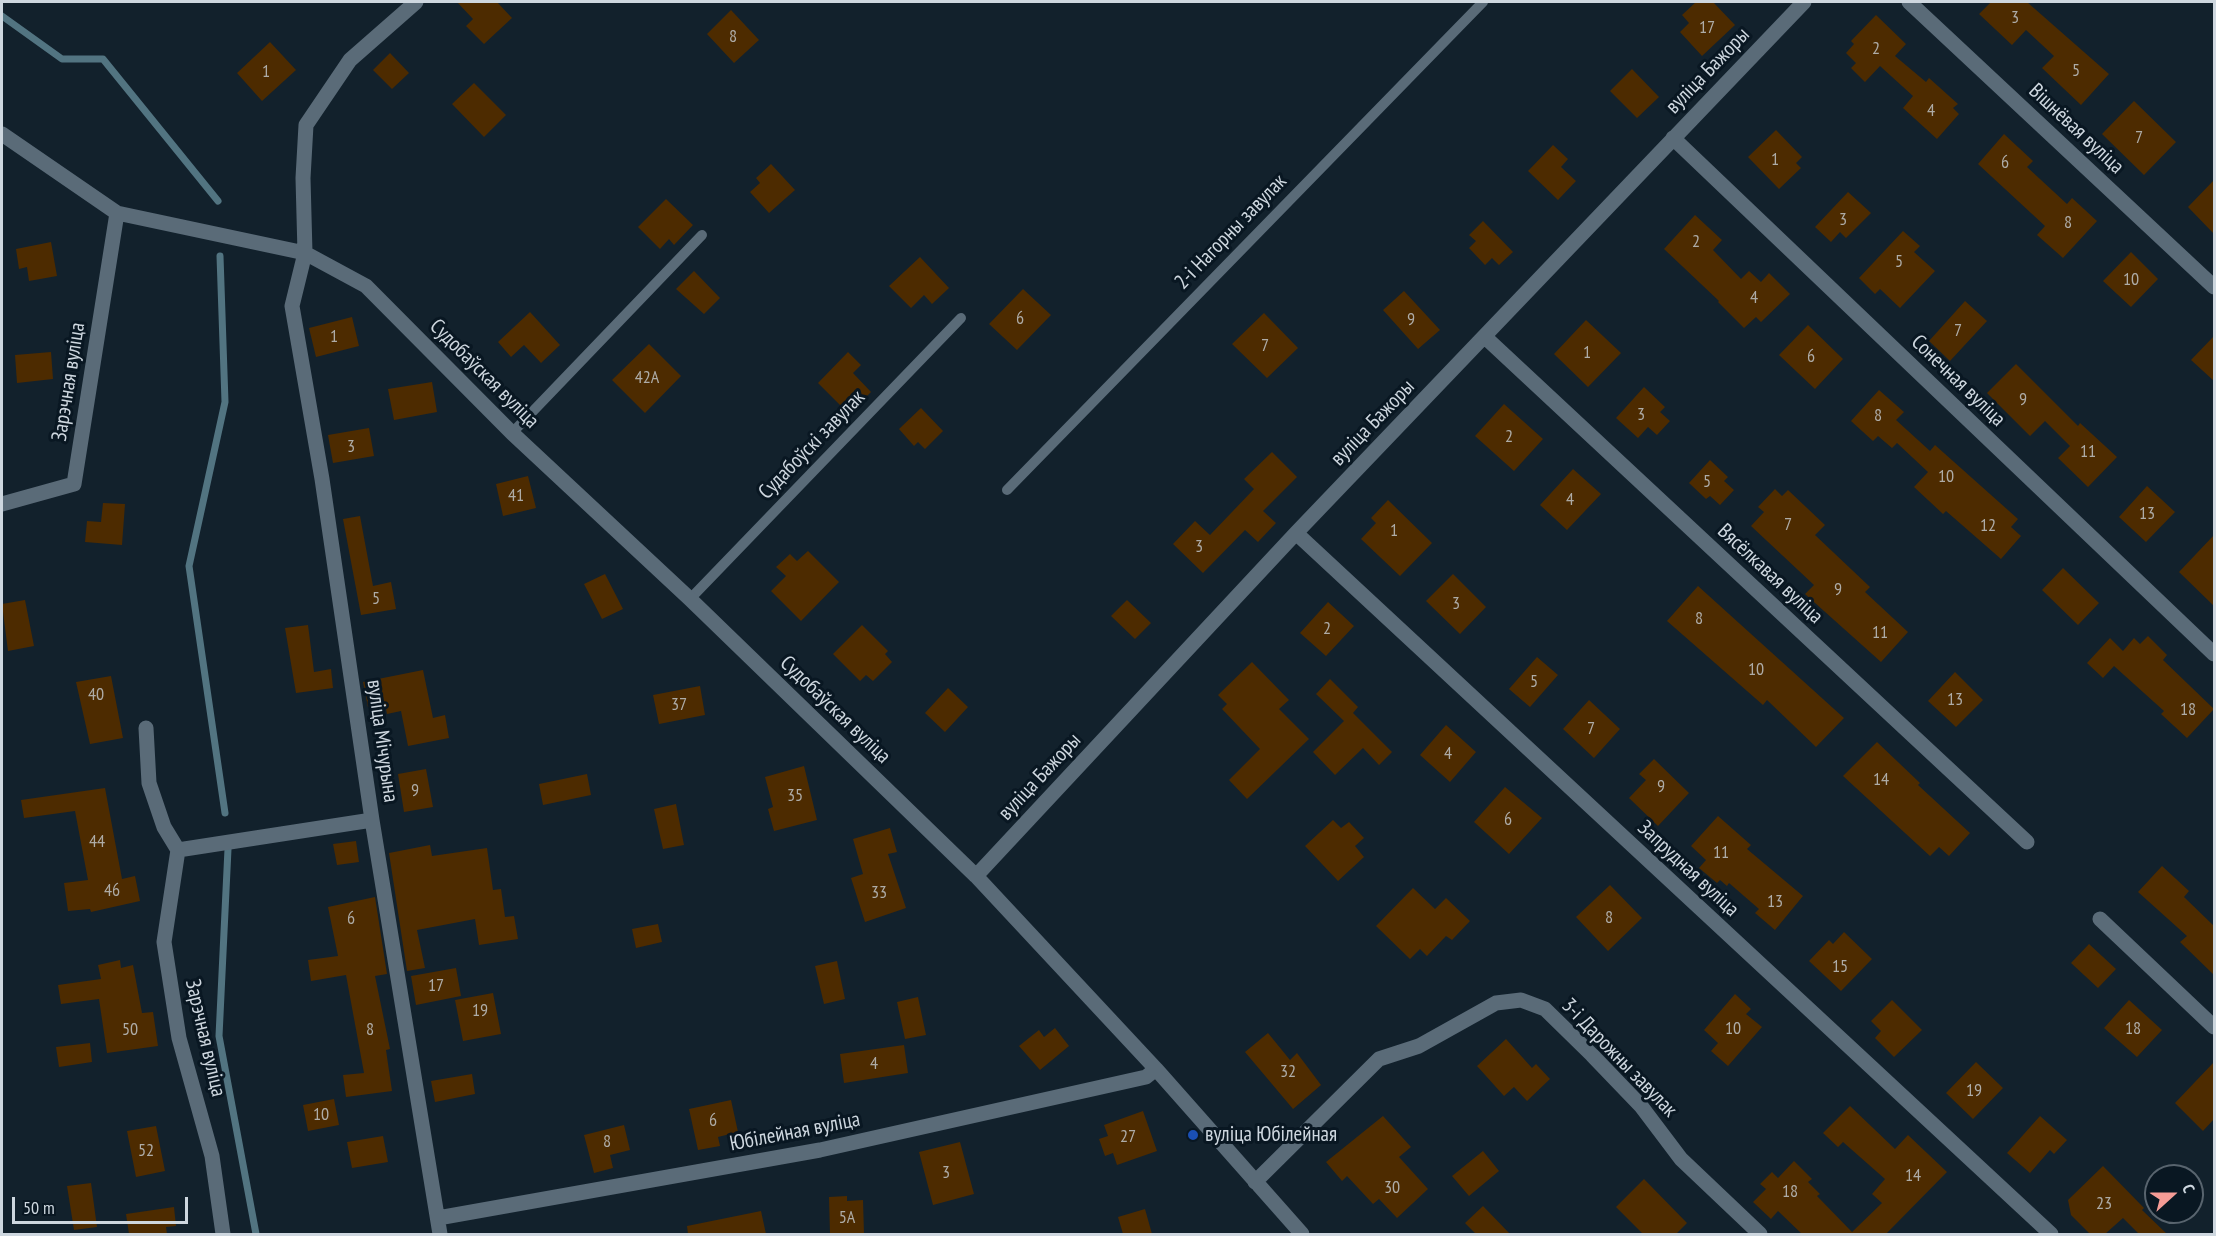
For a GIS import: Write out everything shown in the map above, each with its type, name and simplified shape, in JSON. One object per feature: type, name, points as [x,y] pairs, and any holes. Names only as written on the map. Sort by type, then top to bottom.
[{"type":"street","name":"вуліца Мічурына","points":[[416,2],[350,60],[306,125],[303,178],[305,253],[292,306],[322,479],[372,820],[440,1234]]},
{"type":"street","name":"вуліца Бажоры","points":[[976,876],[1296,533],[1804,2]]},
{"type":"street","name":"Вішнёвая вуліца","points":[[1909,2],[2214,287]]},
{"type":"street","points":[[2,134],[117,213],[305,253]]},
{"type":"street","name":"Сонечная вуліца","points":[[1673,138],[2214,654]]},
{"type":"street","name":"Зарэчная вуліца","points":[[2,504],[74,484],[117,213]]},
{"type":"street","name":"Судобаўская вуліца","points":[[305,253],[366,286],[512,433],[690,599],[976,876],[1156,1069],[1302,1234]]},
{"type":"street","name":"Вясёлкавая вуліца","points":[[1485,337],[2027,842]]},
{"type":"street","name":"Запрудная вуліца","points":[[1296,533],[2051,1234]]},
{"type":"street","points":[[146,728],[149,783],[164,827],[178,850],[372,820]]},
{"type":"street","name":"Зарэчная вуліца","points":[[178,850],[164,942],[179,1038],[212,1156],[223,1234]]},
{"type":"street","points":[[2100,919],[2214,1027]]},
{"type":"street","name":"3-і Дарожны завулак","points":[[1255,1182],[1379,1059],[1419,1046],[1496,1003],[1521,1000],[1545,1009],[1592,1055],[1641,1106],[1681,1159],[1760,1234]]},
{"type":"street","name":"Юбілейная вуліца","points":[[438,1218],[820,1150],[1146,1077],[1156,1069]]},
{"type":"lane","name":"2-і Нагорны завулак","points":[[1006,490],[1483,2]]},
{"type":"lane","points":[[512,433],[702,235]]},
{"type":"lane","name":"Судабоўскі завулак","points":[[690,599],[961,318]]},
{"type":"building","points":[[457,2],[497,2],[512,18],[484,44],[466,26],[473,19]]},
{"type":"building","points":[[1696,2],[1713,2],[1735,25],[1702,56],[1680,32],[1689,23],[1682,15]]},
{"type":"building","points":[[1991,2],[2027,2],[2109,74],[2081,105],[2042,68],[2054,56],[2026,30],[2012,45],[1979,14]]},
{"type":"building","points":[[731,10],[759,40],[734,63],[707,34]]},
{"type":"building","points":[[1876,15],[1906,44],[1895,56],[1926,82],[1929,78],[1958,104],[1953,108],[1959,114],[1937,139],[1903,108],[1913,96],[1880,66],[1865,82],[1851,68],[1856,63],[1846,53],[1854,44],[1851,41]]},
{"type":"building","points":[[270,42],[296,70],[262,101],[237,73]]},
{"type":"building","points":[[390,53],[409,73],[392,89],[373,70]]},
{"type":"building","points":[[1632,69],[1659,97],[1637,118],[1610,91]]},
{"type":"building","points":[[474,83],[506,115],[484,137],[452,104]]},
{"type":"building","points":[[2134,101],[2176,142],[2144,175],[2102,134]]},
{"type":"building","points":[[1776,130],[1802,157],[1796,163],[1801,168],[1779,189],[1748,157]]},
{"type":"building","points":[[2004,134],[2033,161],[2027,167],[2067,204],[2072,198],[2097,221],[2063,258],[2037,235],[2045,226],[1978,164]]},
{"type":"building","points":[[1553,145],[1568,159],[1561,167],[1576,181],[1558,200],[1528,171]]},
{"type":"building","points":[[771,164],[795,190],[769,213],[750,192],[760,183],[756,178]]},
{"type":"building","points":[[2214,180],[2214,234],[2188,207]]},
{"type":"building","points":[[1848,192],[1871,213],[1846,238],[1840,232],[1831,242],[1815,227]]},
{"type":"building","points":[[666,199],[693,225],[674,245],[669,239],[660,249],[638,227]]},
{"type":"building","points":[[1695,215],[1722,240],[1713,250],[1741,279],[1749,271],[1761,282],[1769,273],[1790,294],[1761,322],[1756,317],[1744,328],[1664,249]]},
{"type":"building","points":[[1483,221],[1513,252],[1499,265],[1492,258],[1485,265],[1469,248],[1476,241],[1469,235]]},
{"type":"building","points":[[1903,231],[1920,246],[1914,252],[1935,271],[1900,308],[1880,289],[1875,294],[1859,278]]},
{"type":"building","points":[[51,242],[57,276],[29,281],[27,267],[19,269],[16,249]]},
{"type":"building","points":[[2131,252],[2158,279],[2131,307],[2103,281]]},
{"type":"building","points":[[920,257],[949,288],[932,304],[924,295],[911,308],[889,286]]},
{"type":"building","points":[[694,271],[720,298],[704,314],[676,289]]},
{"type":"building","points":[[1023,289],[1051,315],[1017,350],[989,324]]},
{"type":"building","points":[[1404,291],[1440,330],[1418,349],[1383,310]]},
{"type":"building","points":[[1965,301],[1987,321],[1950,361],[1929,341]]},
{"type":"building","points":[[530,312],[560,345],[541,363],[524,345],[511,357],[498,342]]},
{"type":"building","points":[[1264,313],[1298,348],[1267,378],[1232,344]]},
{"type":"building","points":[[352,317],[359,346],[316,357],[309,328]]},
{"type":"building","points":[[1586,320],[1621,353],[1588,387],[1554,354]]},
{"type":"building","points":[[1808,325],[1843,359],[1815,389],[1779,355]]},
{"type":"building","points":[[2214,336],[2214,381],[2191,360]]},
{"type":"building","points":[[649,344],[681,376],[645,413],[612,380]]},
{"type":"building","points":[[51,352],[53,379],[17,383],[15,355]]},
{"type":"building","points":[[848,352],[861,365],[853,373],[871,392],[849,414],[818,383]]},
{"type":"building","points":[[2016,364],[2078,426],[2080,423],[2117,457],[2088,487],[2058,458],[2070,446],[2045,421],[2030,436],[1987,393]]},
{"type":"building","points":[[432,382],[437,412],[394,420],[388,389]]},
{"type":"building","points":[[1644,387],[1665,407],[1660,412],[1670,421],[1657,435],[1648,427],[1638,438],[1616,418]]},
{"type":"building","points":[[1879,390],[1904,412],[1896,420],[1930,451],[1935,445],[2018,519],[2011,527],[2021,536],[2001,559],[1946,511],[1943,514],[1914,487],[1928,472],[1897,443],[1892,448],[1878,436],[1873,441],[1851,421]]},
{"type":"building","points":[[1504,404],[1543,439],[1514,471],[1475,436]]},
{"type":"building","points":[[921,408],[943,431],[925,449],[918,442],[914,446],[899,429]]},
{"type":"building","points":[[369,428],[374,456],[333,463],[328,435]]},
{"type":"building","points":[[1272,452],[1297,477],[1263,511],[1276,523],[1258,542],[1245,530],[1203,573],[1173,544],[1195,521],[1210,535],[1254,489],[1244,479]]},
{"type":"building","points":[[1710,460],[1728,477],[1724,481],[1734,490],[1720,505],[1710,496],[1706,499],[1689,483]]},
{"type":"building","points":[[1573,469],[1601,494],[1567,530],[1540,505]]},
{"type":"building","points":[[528,476],[536,508],[503,516],[496,484]]},
{"type":"building","points":[[2147,486],[2175,512],[2146,542],[2119,517]]},
{"type":"building","points":[[1775,489],[1782,496],[1788,490],[1825,525],[1815,535],[1870,587],[1865,592],[1908,632],[1881,662],[1805,594],[1814,585],[1751,526],[1764,512],[1758,507]]},
{"type":"building","points":[[1388,500],[1432,543],[1400,576],[1361,539],[1376,523],[1371,518]]},
{"type":"building","points":[[103,503],[125,504],[122,545],[85,542],[87,521],[101,522]]},
{"type":"building","points":[[360,516],[373,586],[391,582],[396,609],[361,615],[343,519]]},
{"type":"building","points":[[2214,535],[2214,606],[2179,572]]},
{"type":"building","points":[[808,551],[839,582],[801,621],[771,591],[786,576],[776,567],[790,554],[797,561]]},
{"type":"building","points":[[2063,568],[2099,603],[2078,625],[2042,590]]},
{"type":"building","points":[[605,574],[623,609],[602,619],[584,584]]},
{"type":"building","points":[[1453,574],[1486,607],[1460,634],[1426,601]]},
{"type":"building","points":[[1698,586],[1844,718],[1816,747],[1767,700],[1763,705],[1667,621]]},
{"type":"building","points":[[25,600],[34,646],[8,651],[2,604]]},
{"type":"building","points":[[1127,600],[1151,623],[1135,639],[1111,616]]},
{"type":"building","points":[[1328,602],[1354,626],[1326,656],[1300,633]]},
{"type":"building","points":[[308,625],[314,672],[331,669],[333,688],[296,693],[285,628]]},
{"type":"building","points":[[862,625],[888,651],[885,654],[892,662],[873,681],[866,675],[860,681],[833,654]]},
{"type":"building","points":[[2148,636],[2167,655],[2163,660],[2214,709],[2187,738],[2161,714],[2164,711],[2114,666],[2103,678],[2087,663],[2110,638],[2123,651],[2134,638],[2140,644]]},
{"type":"building","points":[[1537,657],[1558,675],[1530,707],[1509,689]]},
{"type":"building","points":[[1252,662],[1289,700],[1279,709],[1309,739],[1247,799],[1229,780],[1260,749],[1222,709],[1227,704],[1218,695]]},
{"type":"building","points":[[423,670],[433,718],[445,715],[449,738],[408,746],[401,711],[387,714],[385,704],[368,707],[363,682]]},
{"type":"building","points":[[1955,672],[1983,700],[1956,727],[1928,701]]},
{"type":"building","points":[[111,676],[123,738],[90,744],[76,682]]},
{"type":"building","points":[[1330,679],[1358,707],[1353,713],[1392,752],[1379,765],[1363,748],[1335,775],[1313,752],[1344,721],[1316,694]]},
{"type":"building","points":[[700,686],[705,715],[659,724],[653,695]]},
{"type":"building","points":[[948,688],[968,707],[945,732],[925,713]]},
{"type":"building","points":[[1589,700],[1620,729],[1594,758],[1563,729]]},
{"type":"building","points":[[1446,725],[1476,752],[1450,782],[1420,755]]},
{"type":"building","points":[[1877,742],[1920,783],[1918,785],[1970,833],[1949,856],[1939,847],[1930,856],[1843,776]]},
{"type":"building","points":[[1654,759],[1689,793],[1658,826],[1629,798],[1646,780],[1639,774]]},
{"type":"building","points":[[804,766],[817,820],[774,831],[768,809],[773,807],[765,777]]},
{"type":"building","points":[[426,769],[433,807],[404,812],[398,774]]},
{"type":"building","points":[[587,774],[591,795],[543,805],[539,784]]},
{"type":"building","points":[[1505,787],[1542,818],[1509,854],[1474,822]]},
{"type":"building","points":[[105,788],[122,879],[135,876],[140,901],[91,912],[90,909],[68,911],[64,883],[88,880],[75,811],[24,818],[21,800]]},
{"type":"building","points":[[676,804],[684,845],[663,849],[654,809]]},
{"type":"building","points":[[1718,816],[1751,845],[1747,849],[1803,896],[1775,930],[1755,913],[1759,909],[1729,883],[1727,886],[1720,880],[1717,883],[1699,868],[1706,860],[1691,846]]},
{"type":"building","points":[[1333,820],[1341,828],[1349,822],[1364,838],[1355,846],[1364,857],[1338,881],[1305,846]]},
{"type":"building","points":[[890,828],[897,852],[888,854],[906,908],[865,922],[851,878],[863,874],[853,839]]},
{"type":"building","points":[[356,841],[359,862],[337,865],[333,844]]},
{"type":"building","points":[[430,845],[432,856],[487,848],[493,890],[501,889],[505,917],[514,916],[518,939],[479,945],[475,919],[417,930],[425,968],[407,971],[389,853]]},
{"type":"building","points":[[2162,866],[2189,891],[2184,897],[2214,926],[2214,975],[2180,942],[2187,936],[2138,892]]},
{"type":"building","points":[[1610,885],[1642,918],[1608,951],[1576,917]]},
{"type":"building","points":[[1413,888],[1435,909],[1446,898],[1470,921],[1452,940],[1446,936],[1427,956],[1420,949],[1410,959],[1376,926]]},
{"type":"building","points":[[375,897],[387,974],[375,976],[390,1049],[386,1050],[392,1091],[346,1097],[343,1075],[364,1073],[346,975],[311,981],[308,960],[338,956],[328,907]]},
{"type":"building","points":[[658,924],[662,942],[636,948],[632,929]]},
{"type":"building","points":[[1844,932],[1872,959],[1841,991],[1809,961],[1829,940],[1833,944]]},
{"type":"building","points":[[2089,944],[2116,969],[2098,988],[2071,963]]},
{"type":"building","points":[[120,960],[121,968],[133,965],[142,1013],[153,1012],[158,1046],[107,1053],[99,999],[61,1004],[58,985],[101,979],[98,965]]},
{"type":"building","points":[[837,961],[845,999],[824,1004],[815,966]]},
{"type":"building","points":[[456,968],[461,996],[416,1005],[411,976]]},
{"type":"building","points":[[493,993],[501,1034],[463,1041],[455,1000]]},
{"type":"building","points":[[1735,994],[1751,1009],[1746,1014],[1762,1027],[1728,1066],[1711,1051],[1718,1043],[1704,1030]]},
{"type":"building","points":[[918,997],[926,1035],[905,1039],[897,1002]]},
{"type":"building","points":[[1892,1000],[1922,1030],[1894,1057],[1875,1038],[1881,1031],[1871,1021]]},
{"type":"building","points":[[2129,1000],[2162,1030],[2137,1057],[2104,1028]]},
{"type":"building","points":[[1055,1028],[1069,1046],[1040,1070],[1019,1046],[1039,1030],[1044,1037]]},
{"type":"building","points":[[1268,1033],[1290,1060],[1297,1053],[1321,1085],[1293,1109],[1245,1052]]},
{"type":"building","points":[[1506,1039],[1532,1068],[1536,1064],[1550,1079],[1527,1101],[1514,1087],[1504,1096],[1477,1066]]},
{"type":"building","points":[[90,1043],[92,1062],[59,1067],[56,1047]]},
{"type":"building","points":[[904,1045],[908,1073],[844,1083],[840,1054]]},
{"type":"building","points":[[1976,1062],[2003,1088],[1973,1119],[1946,1093]]},
{"type":"building","points":[[2214,1062],[2214,1119],[2203,1131],[2175,1103]]},
{"type":"building","points":[[472,1074],[475,1094],[435,1102],[431,1081]]},
{"type":"building","points":[[334,1099],[339,1125],[308,1131],[303,1105]]},
{"type":"building","points":[[731,1100],[738,1132],[718,1137],[720,1146],[698,1150],[689,1109]]},
{"type":"building","points":[[1850,1106],[1895,1149],[1908,1135],[1947,1172],[1886,1234],[1802,1234],[1778,1211],[1771,1219],[1753,1202],[1766,1189],[1760,1184],[1772,1172],[1778,1178],[1794,1161],[1812,1179],[1808,1182],[1820,1194],[1817,1196],[1852,1232],[1882,1203],[1872,1194],[1885,1179],[1843,1142],[1838,1147],[1823,1133]]},
{"type":"building","points":[[1143,1111],[1157,1151],[1117,1165],[1113,1153],[1105,1156],[1099,1139],[1108,1136],[1104,1125]]},
{"type":"building","points":[[1383,1116],[1411,1147],[1399,1157],[1428,1189],[1397,1218],[1379,1199],[1373,1204],[1347,1176],[1342,1181],[1326,1162]]},
{"type":"building","points":[[2040,1116],[2067,1140],[2054,1154],[2050,1150],[2030,1173],[2007,1153]]},
{"type":"building","points":[[624,1125],[630,1150],[610,1155],[613,1168],[594,1173],[584,1135]]},
{"type":"building","points":[[156,1126],[165,1171],[136,1177],[127,1131]]},
{"type":"building","points":[[383,1136],[388,1162],[352,1168],[347,1142]]},
{"type":"building","points":[[960,1142],[974,1194],[933,1205],[919,1152]]},
{"type":"building","points":[[1483,1151],[1499,1171],[1469,1196],[1452,1176]]},
{"type":"building","points":[[2103,1166],[2144,1208],[2142,1210],[2144,1224],[2157,1224],[2167,1234],[2139,1234],[2123,1218],[2105,1234],[2090,1234],[2071,1215],[2068,1200]]},
{"type":"building","points":[[1644,1179],[1687,1223],[1676,1234],[1643,1234],[1616,1207]]},
{"type":"building","points":[[91,1183],[97,1227],[74,1230],[67,1186]]},
{"type":"building","points":[[847,1196],[847,1201],[863,1200],[864,1234],[830,1234],[829,1197]]},
{"type":"building","points":[[1483,1206],[1510,1234],[1476,1234],[1465,1223]]},
{"type":"building","points":[[174,1207],[176,1226],[166,1227],[167,1234],[129,1234],[126,1214]]},
{"type":"building","points":[[1145,1209],[1152,1234],[1123,1234],[1118,1217]]},
{"type":"building","points":[[761,1211],[766,1234],[688,1234],[687,1226]]},
{"type":"waterway","points":[[2,16],[62,59],[103,59],[218,201]]},
{"type":"waterway","points":[[220,256],[225,402],[189,566],[225,813]]},
{"type":"waterway","points":[[228,849],[219,1036],[256,1234]]},
{"type":"place","name":"вуліца Юбілейная","points":[[1193,1135]]}]
